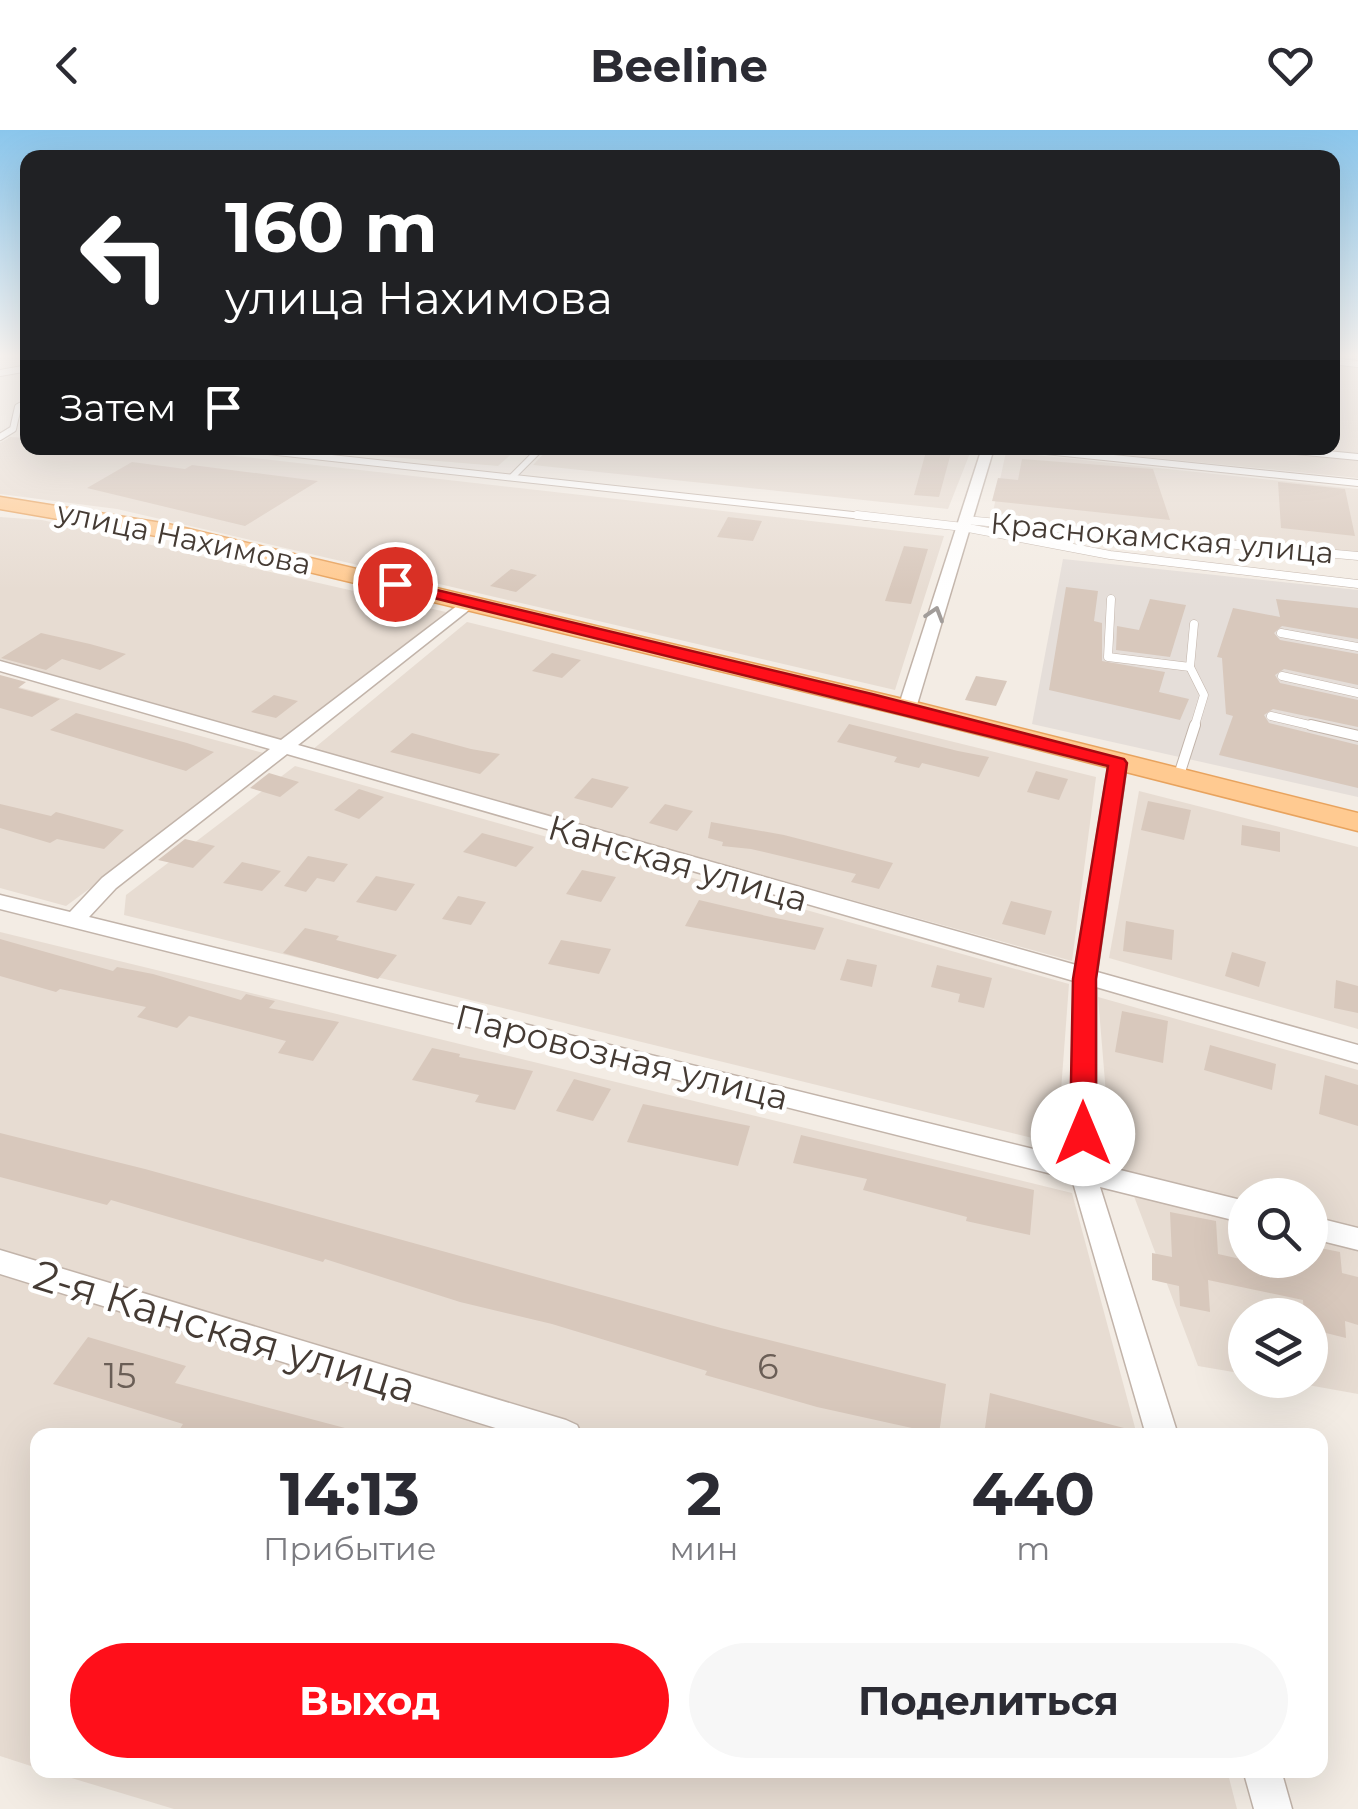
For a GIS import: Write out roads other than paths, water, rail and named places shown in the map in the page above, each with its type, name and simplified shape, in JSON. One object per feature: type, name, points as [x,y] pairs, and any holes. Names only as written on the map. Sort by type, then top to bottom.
[{"type":"main road","name":"улица Нахимова","points":[[0,503],[168,530],[908,708],[1358,822]]},
{"type":"street","points":[[908,708],[986,455]]},
{"type":"street","points":[[75,920],[110,883],[471,602]]},
{"type":"street","name":"Канская улица","points":[[0,666],[1358,1054]]},
{"type":"street","points":[[1118,763],[1085,979],[1083,1172],[1160,1428]]},
{"type":"street","name":"Паровозная улица","points":[[0,902],[1228,1208]]},
{"type":"street","points":[[1328,1232],[1358,1239]]},
{"type":"street","name":"2-я Канская улица","points":[[0,1262],[543,1428]]},
{"type":"street","points":[[1264,1778],[1274,1809]]},
{"type":"lane","name":"Краснокамская улица","points":[[309,455],[964,524],[1175,538],[1358,556]]},
{"type":"lane","points":[[514,476],[534,455]]},
{"type":"lane","points":[[1082,455],[1358,484]]},
{"type":"lane","points":[[964,524],[1002,537],[1358,584]]},
{"type":"lane","points":[[1164,560],[1174,550],[1175,538]]},
{"type":"lane","points":[[1339,582],[1346,569],[1345,555]]},
{"type":"lane","points":[[1111,599],[1108,657],[1190,667]]},
{"type":"lane","points":[[1178,778],[1204,695],[1190,667],[1194,624]]},
{"type":"lane","points":[[1281,634],[1358,648]]},
{"type":"lane","points":[[1282,676],[1358,694]]},
{"type":"lane","points":[[1271,716],[1358,736]]}]
